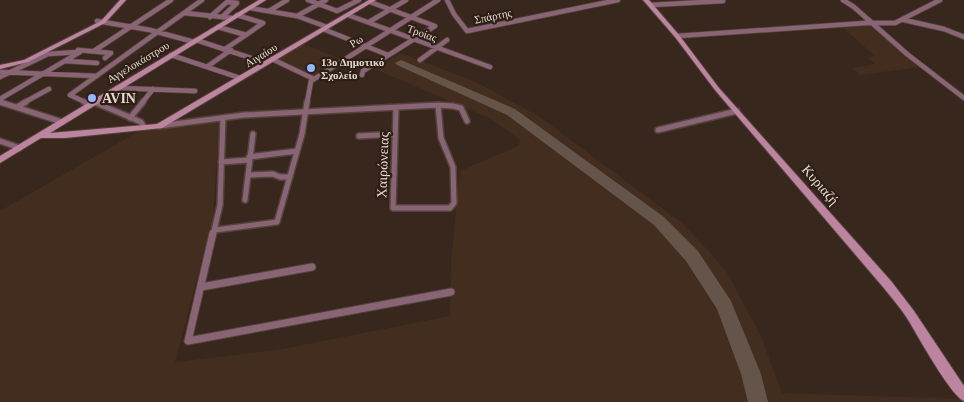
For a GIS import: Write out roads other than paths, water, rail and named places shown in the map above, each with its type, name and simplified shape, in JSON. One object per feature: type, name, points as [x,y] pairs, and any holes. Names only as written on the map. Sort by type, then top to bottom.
[{"type":"street","points":[[100,22],[118,0]]},
{"type":"street","points":[[0,66],[21,62],[100,22],[123,0]]},
{"type":"street","points":[[94,51],[171,0]]},
{"type":"street","points":[[144,127],[141,122],[70,95],[201,0]]},
{"type":"street","name":"Αγγελοκάστρου","points":[[0,160],[263,0]]},
{"type":"street","points":[[269,11],[287,0]]},
{"type":"street","points":[[308,0],[337,11],[359,0]]},
{"type":"street","points":[[297,16],[326,0]]},
{"type":"street","points":[[368,22],[406,0]]},
{"type":"street","name":"Ρω","points":[[314,79],[438,0]]},
{"type":"street","name":"Σπάρτης","points":[[447,0],[459,22],[467,30],[618,0]]},
{"type":"street","points":[[649,3],[722,0]]},
{"type":"street","points":[[843,0],[854,7],[907,54],[964,98]]},
{"type":"street","points":[[677,36],[839,24],[891,24],[904,20],[940,0]]},
{"type":"street","points":[[362,75],[363,71],[435,26],[372,1]]},
{"type":"street","name":"Αιγαίου","points":[[159,126],[372,1]]},
{"type":"street","points":[[210,16],[227,2],[238,3],[222,18]]},
{"type":"street","name":"Κυριαζή","points":[[649,3],[677,36],[709,80],[887,284],[910,314],[954,383],[964,395]]},
{"type":"street","points":[[250,8],[297,16],[388,55]]},
{"type":"street","points":[[184,14],[222,18],[235,17],[263,24],[246,35],[208,66]]},
{"type":"street","name":"Τροίας","points":[[348,15],[490,67]]},
{"type":"street","points":[[904,20],[944,29],[964,37]]},
{"type":"street","points":[[100,22],[158,32],[228,50],[251,58]]},
{"type":"street","points":[[218,27],[246,35]]},
{"type":"street","points":[[420,60],[447,40]]},
{"type":"street","points":[[48,48],[111,53],[105,58]]},
{"type":"street","points":[[0,77],[48,54],[80,52],[0,100]]},
{"type":"street","points":[[171,55],[240,78]]},
{"type":"street","points":[[215,230],[277,222],[306,113],[309,84],[314,79],[272,59]]},
{"type":"street","points":[[65,61],[96,63]]},
{"type":"street","points":[[0,72],[97,76]]},
{"type":"street","points":[[117,88],[196,91]]},
{"type":"street","points":[[17,107],[49,89]]},
{"type":"street","points":[[130,118],[153,89]]},
{"type":"street","points":[[0,100],[62,122]]},
{"type":"street","points":[[40,136],[159,126],[223,118],[438,105],[453,105],[460,108],[464,111],[467,121]]},
{"type":"street","name":"Χαιρώνειας","points":[[396,108],[393,208],[452,207],[454,203],[454,172],[441,138],[438,105]]},
{"type":"street","points":[[658,130],[737,111]]},
{"type":"street","points":[[223,118],[220,205],[188,341],[452,292]]},
{"type":"street","points":[[246,200],[253,134]]},
{"type":"street","points":[[359,136],[395,134]]},
{"type":"street","points":[[0,141],[20,148]]},
{"type":"street","points":[[221,162],[297,151]]},
{"type":"street","points":[[250,175],[273,174],[290,177]]},
{"type":"street","points":[[201,287],[312,267]]},
{"type":"place","name":"13ο Δημοτικό Σχολείο","points":[[311,68]]},
{"type":"place","name":"AVIN","points":[[92,98]]}]
